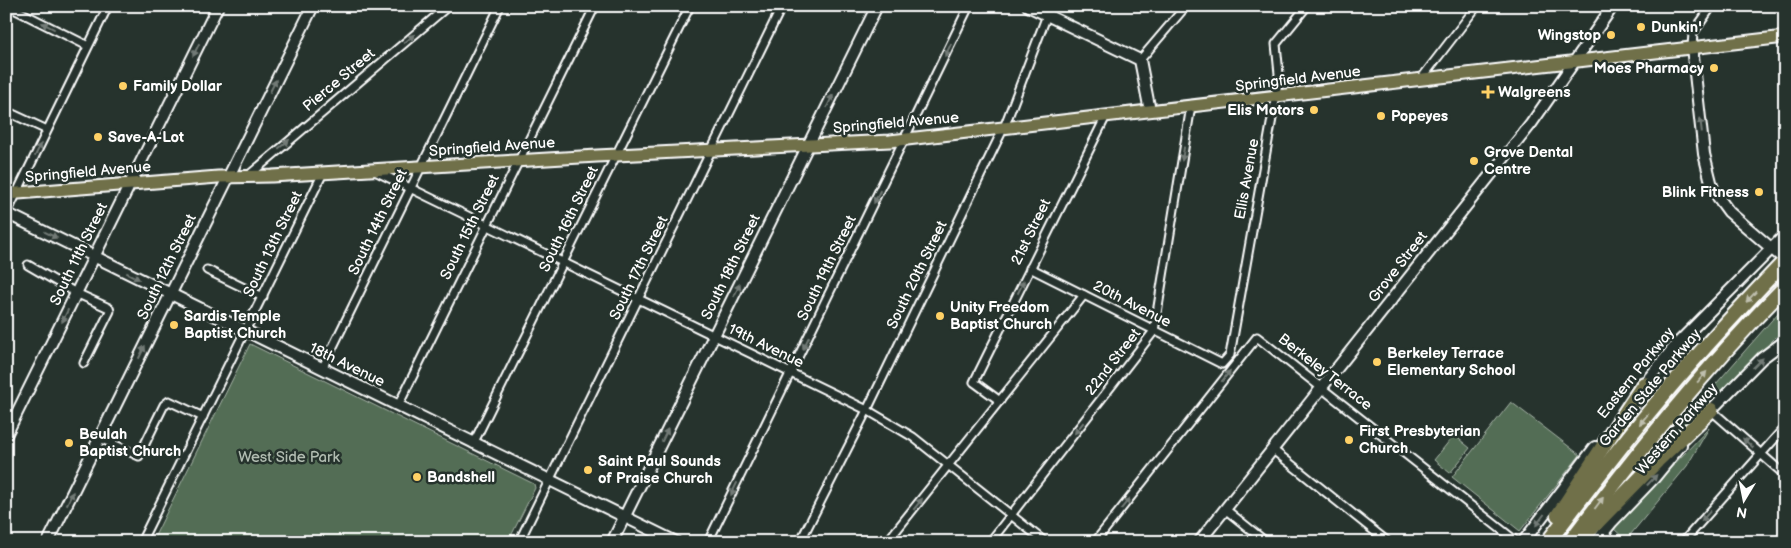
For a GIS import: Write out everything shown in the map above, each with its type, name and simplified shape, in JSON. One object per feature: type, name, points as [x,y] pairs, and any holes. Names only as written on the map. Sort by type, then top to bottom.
[{"type":"highway","name":"Garden State Parkway","points":[[1548,542],[1664,393],[1722,328],[1779,256]]},
{"type":"highway","points":[[1570,542],[1637,454],[1687,394],[1785,287]]},
{"type":"highway","points":[[1540,542],[1644,384]]},
{"type":"highway","points":[[1579,542],[1711,410]]},
{"type":"main road","name":"South 11th Street","points":[[6,435],[218,6]]},
{"type":"main road","name":"South 12th Street","points":[[48,542],[313,6]]},
{"type":"main road","name":"South 18th Street","points":[[612,542],[877,6]]},
{"type":"main road","points":[[1028,6],[1140,60],[1150,111]]},
{"type":"main road","name":"Grove Street","points":[[1199,542],[1530,124],[1613,6]]},
{"type":"main road","name":"Springfield Avenue","points":[[11,194],[228,176],[323,173],[906,139],[1785,37]]},
{"type":"main road","points":[[1692,47],[1708,173],[1712,186],[1729,212],[1779,256]]},
{"type":"main road","name":"18th Avenue","points":[[6,214],[676,542]]},
{"type":"main road","name":"Eastern Parkway","points":[[1523,542],[1644,384],[1681,340],[1779,256],[1785,235]]},
{"type":"main road","name":"Western Parkway","points":[[1596,542],[1603,532],[1654,478],[1711,410],[1762,358],[1785,341]]},
{"type":"street","points":[[8,6],[88,46]]},
{"type":"street","points":[[6,214],[11,194],[47,130],[108,6]]},
{"type":"street","name":"Pierce Street","points":[[248,176],[448,6]]},
{"type":"street","name":"South 14th Street","points":[[322,369],[500,6]]},
{"type":"street","name":"South 15th Street","points":[[398,406],[595,6]]},
{"type":"street","name":"South 16th Street","points":[[473,444],[690,6]]},
{"type":"street","name":"South 17th Street","points":[[519,542],[782,6]]},
{"type":"street","name":"South 19th Street","points":[[708,542],[906,139],[969,6]]},
{"type":"street","name":"South 20th Street","points":[[800,542],[867,410],[1004,128],[1047,16],[1054,6]]},
{"type":"street","points":[[1140,60],[1186,6]]},
{"type":"street","name":"Ellis Avenue","points":[[1222,364],[1230,355],[1276,96],[1279,74],[1276,44],[1307,6]]},
{"type":"street","points":[[1421,80],[1478,6]]},
{"type":"street","points":[[1692,47],[1694,33],[1712,6]]},
{"type":"street","name":"22nd Street","points":[[990,542],[1154,331],[1191,106]]},
{"type":"street","points":[[6,111],[47,130]]},
{"type":"street","name":"21st Street","points":[[1000,401],[974,382],[1106,116]]},
{"type":"street","name":"19th Avenue","points":[[372,170],[867,410],[913,437],[1045,542]]},
{"type":"street","name":"South 13th Street","points":[[141,542],[323,173]]},
{"type":"street","points":[[28,265],[76,293],[102,304],[110,311],[84,363]]},
{"type":"street","name":"20th Avenue","points":[[1030,268],[1222,364]]},
{"type":"street","points":[[207,270],[263,297]]},
{"type":"street","points":[[887,542],[1084,296]]},
{"type":"street","name":"Berkeley Terrace","points":[[1094,542],[1258,336],[1516,542]]},
{"type":"street","points":[[100,438],[139,456],[164,405],[170,401],[203,417]]},
{"type":"street","points":[[1711,410],[1785,475]]},
{"type":"street","points":[[1684,542],[1785,427]]},
{"type":"street","points":[[1272,449],[1388,542]]},
{"type":"street","points":[[1225,509],[1266,542]]},
{"type":"street","points":[[1603,532],[1614,542]]},
{"type":"green space","points":[[1785,305],[1785,331],[1776,337],[1639,472]]},
{"type":"green space","name":"West Side Park","points":[[250,344],[534,484],[535,488],[508,542],[152,542]]},
{"type":"green space","points":[[1511,402],[1580,455],[1520,531],[1452,477]]},
{"type":"green space","points":[[1709,428],[1687,466],[1626,540],[1613,528]]},
{"type":"green space","points":[[1454,435],[1470,448],[1450,473],[1434,460]]},
{"type":"place","name":"Dunkin'","points":[[1641,27]]},
{"type":"place","name":"Wingstop","points":[[1611,35]]},
{"type":"place","name":"Moes Pharmacy","points":[[1714,68]]},
{"type":"place","name":"Family Dollar","points":[[123,86]]},
{"type":"place","name":"Walgreens","points":[[1488,92]]},
{"type":"place","name":"Elis Motors","points":[[1314,110]]},
{"type":"place","name":"Popeyes","points":[[1381,116]]},
{"type":"place","name":"Save-A-Lot","points":[[98,137]]},
{"type":"place","name":"Grove Dental Centre","points":[[1474,161]]},
{"type":"place","name":"Blink Fitness","points":[[1759,192]]},
{"type":"place","name":"Unity Freedom Baptist Church","points":[[940,316]]},
{"type":"place","name":"Sardis Temple Baptist Church","points":[[174,325]]},
{"type":"place","name":"Berkeley Terrace Elementary School","points":[[1377,362]]},
{"type":"place","name":"First Presbyterian Church","points":[[1349,440]]},
{"type":"place","name":"Beulah Baptist Church","points":[[69,443]]},
{"type":"place","name":"Saint Paul Sounds of Praise Church","points":[[588,470]]},
{"type":"place","name":"Bandshell","points":[[417,477]]}]
